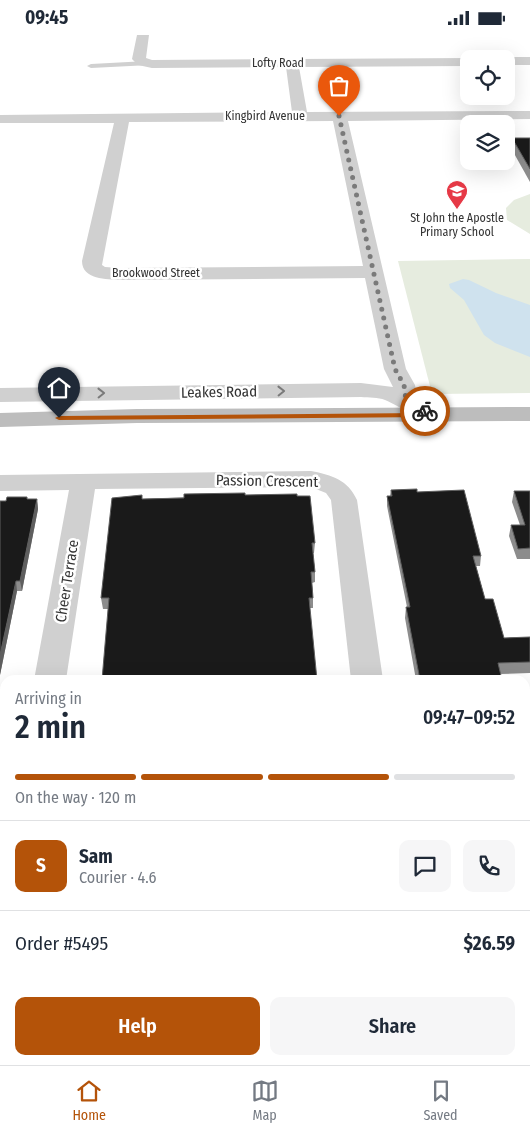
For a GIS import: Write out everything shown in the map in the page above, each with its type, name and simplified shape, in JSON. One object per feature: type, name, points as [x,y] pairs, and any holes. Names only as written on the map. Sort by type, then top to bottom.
[{"type":"main road","name":"Leakes Road","points":[[0,419],[530,413]]},
{"type":"street","points":[[143,35],[139,59],[147,63]]},
{"type":"street","points":[[515,61],[530,61]]},
{"type":"street","name":"Lofty Road","points":[[147,63],[460,62]]},
{"type":"street","points":[[292,63],[300,116]]},
{"type":"street","name":"Kingbird Avenue","points":[[0,119],[530,115]]},
{"type":"street","points":[[339,116],[395,369],[404,385],[406,400]]},
{"type":"street","name":"Brookwood Street","points":[[122,118],[92,261],[92,266],[97,271],[120,274],[374,272]]},
{"type":"street","points":[[361,390],[381,384],[392,377],[395,369]]},
{"type":"street","name":"Leakes Road","points":[[0,395],[361,390],[389,393],[406,400],[432,415]]},
{"type":"street","name":"Passion Crescent","points":[[0,483],[311,479],[324,481],[341,492],[344,500],[366,675]]},
{"type":"street","name":"Cheer Terrace","points":[[51,675],[83,482]]},
{"type":"lane","name":"Lofty Road","points":[[91,66],[147,63]]},
{"type":"shaded area","points":[[530,194],[530,234],[507,220],[506,208],[514,200]]},
{"type":"shaded area","points":[[530,259],[530,393],[432,394],[398,261]]},
{"type":"water","points":[[463,279],[530,305],[530,357],[495,343],[484,335],[464,300],[450,288],[449,284]]},
{"type":"building","points":[[515,138],[530,138],[530,169],[515,143]]},
{"type":"building","points":[[417,489],[417,492],[464,490],[481,556],[473,556],[485,599],[493,599],[504,638],[530,637],[530,662],[498,663],[501,675],[419,675],[406,607],[410,607],[387,496],[392,496],[391,490]]},
{"type":"building","points":[[514,491],[530,491],[530,548],[518,549],[511,525],[525,525]]},
{"type":"building","points":[[245,493],[245,495],[297,494],[297,496],[310,496],[315,543],[312,543],[315,572],[311,572],[313,598],[309,598],[317,675],[102,675],[109,598],[101,598],[112,498],[142,495],[142,499],[184,498],[184,494]]},
{"type":"building","points":[[7,497],[37,499],[20,581],[16,581],[0,655],[0,501],[6,501]]},
{"type":"way so far","points":[[339,116],[372,257],[395,369],[404,385],[406,400],[425,411]]},
{"type":"place","name":"St John the Apostle Primary School","points":[[457,210]]},
{"type":"route","points":[[59,418],[432,415],[425,411]]}]
